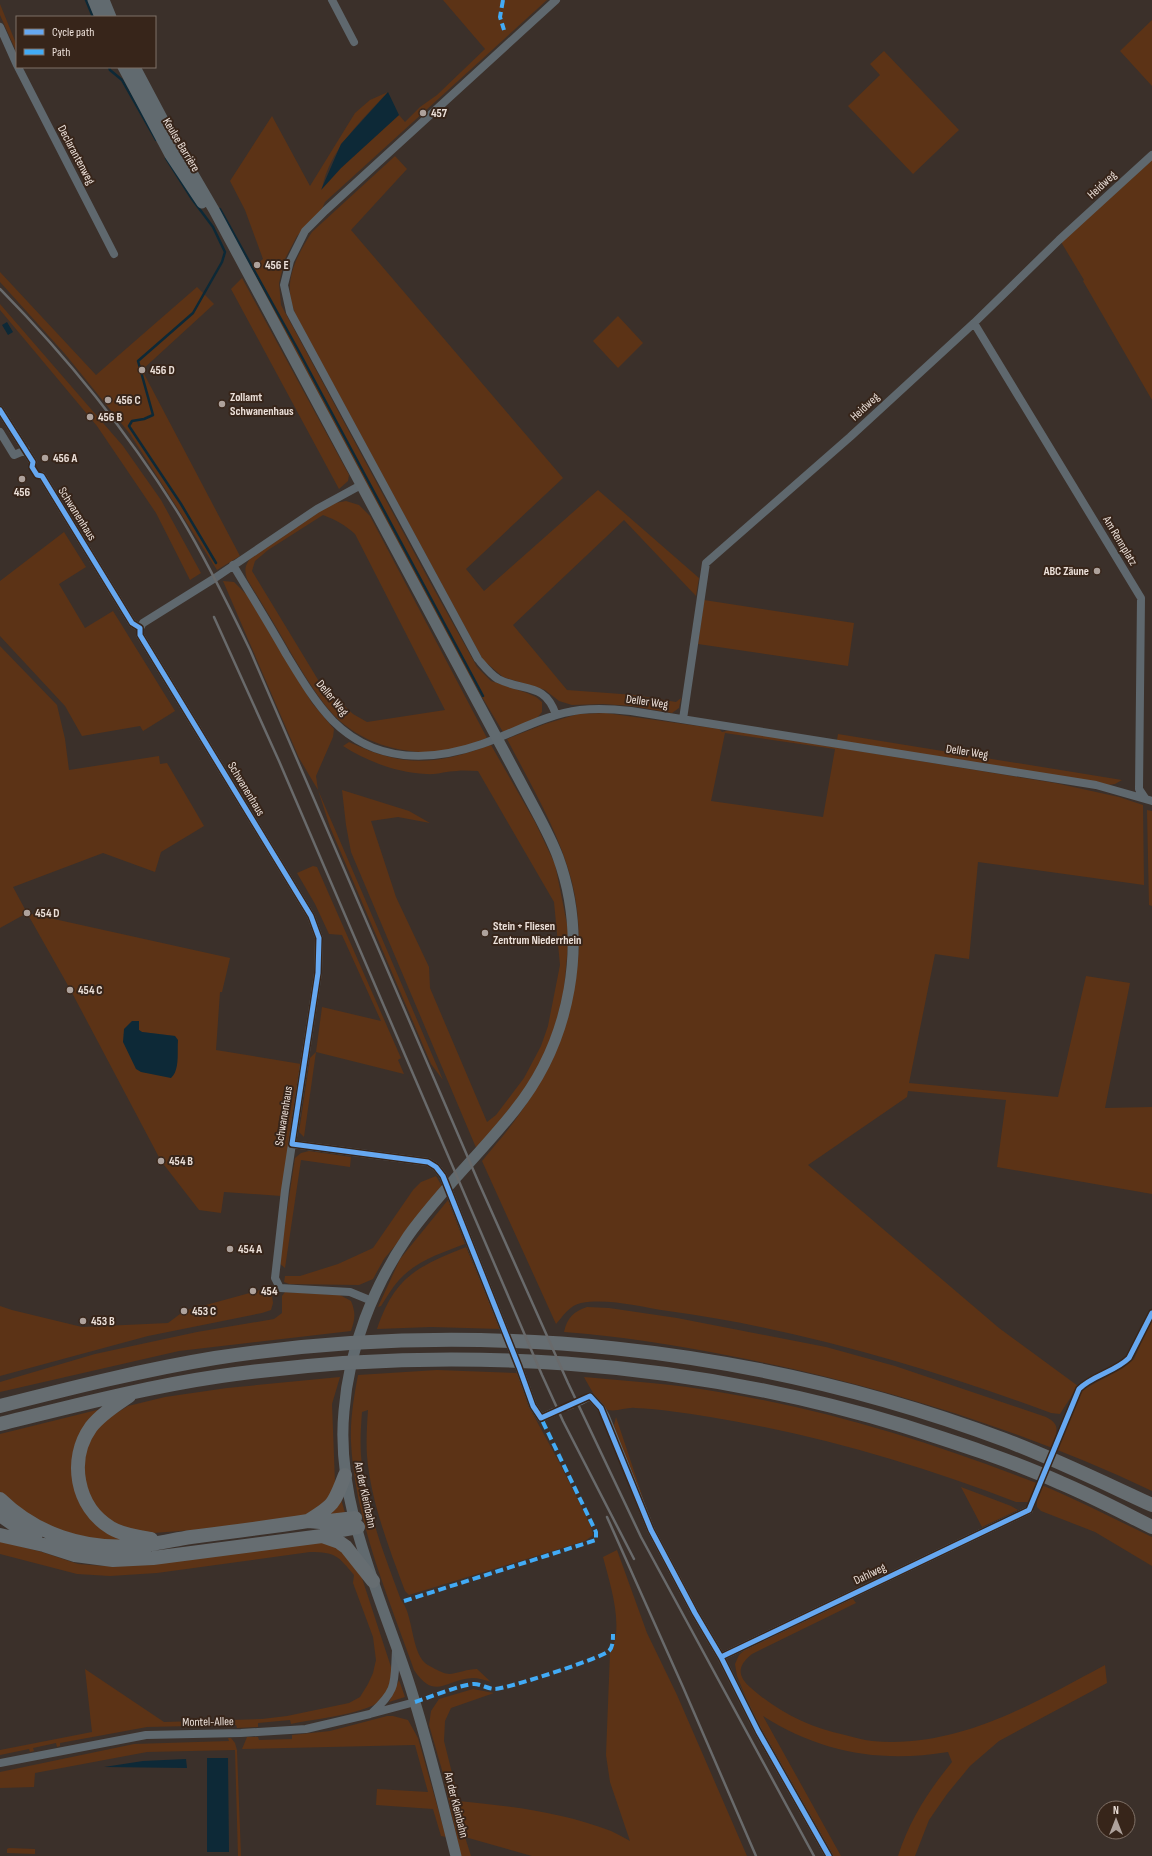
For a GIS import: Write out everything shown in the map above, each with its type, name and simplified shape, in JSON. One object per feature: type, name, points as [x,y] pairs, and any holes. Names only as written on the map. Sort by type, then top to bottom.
[{"type":"highway","points":[[0,1406],[158,1368],[216,1358],[330,1345],[388,1341],[476,1340],[600,1347],[730,1365],[816,1383],[866,1396],[938,1417],[1006,1441],[1068,1466],[1152,1506]]},
{"type":"highway","points":[[0,1424],[134,1392],[218,1376],[328,1364],[384,1360],[485,1359],[611,1367],[724,1382],[821,1403],[867,1415],[1001,1458],[1062,1483],[1152,1527]]},
{"type":"highway","points":[[134,1392],[100,1417],[88,1432],[78,1457],[79,1482],[85,1500],[102,1522],[124,1534],[165,1540]]},
{"type":"highway","points":[[308,1521],[323,1512],[335,1502],[345,1475]]},
{"type":"highway","points":[[0,1499],[20,1516],[51,1533],[84,1543],[100,1546],[134,1546],[165,1540],[308,1521],[356,1523]]},
{"type":"highway","points":[[0,1515],[44,1545]]},
{"type":"highway","points":[[0,1535],[44,1545],[81,1556],[113,1560],[152,1558],[322,1536],[356,1523]]},
{"type":"highway","points":[[322,1536],[339,1542],[346,1547],[373,1581]]},
{"type":"main road","points":[[93,0],[100,16]]},
{"type":"main road","points":[[104,0],[111,16]]},
{"type":"main road","name":"Keulse Barrière","points":[[124,68],[170,155],[211,215],[225,232]]},
{"type":"main road","name":"Keulse Barrière","points":[[136,68],[179,150],[248,273],[507,758]]},
{"type":"main road","name":"An der Kleinbahn","points":[[456,1856],[415,1702],[397,1646],[373,1581],[356,1523],[345,1475],[343,1418],[346,1391],[362,1326],[388,1267],[410,1234],[528,1093],[544,1065],[563,1018],[568,996],[573,955],[570,902],[558,856],[536,811],[507,758]]},
{"type":"street","points":[[332,0],[354,42]]},
{"type":"street","points":[[556,0],[305,231],[290,261],[284,285],[290,312],[478,659],[487,670],[497,678],[545,695],[551,702],[556,715]]},
{"type":"street","name":"Declarantenweg","points":[[0,27],[16,64]]},
{"type":"street","name":"Declarantenweg","points":[[18,68],[114,254]]},
{"type":"street","name":"Heidweg","points":[[683,719],[706,563],[850,437],[974,323],[1059,240],[1152,154]]},
{"type":"street","name":"Am Rennplatz","points":[[974,323],[1141,598],[1139,789],[1148,800]]},
{"type":"street","points":[[0,412],[33,462]]},
{"type":"street","points":[[0,432],[14,456],[26,450]]},
{"type":"street","name":"Schwanenhaus","points":[[42,476],[132,623],[140,628],[140,635],[311,916],[320,938],[318,973],[292,1144],[275,1278],[280,1288],[350,1292],[372,1301]]},
{"type":"street","points":[[140,628],[143,623],[234,565],[249,553],[317,509],[361,485]]},
{"type":"street","name":"Deller Weg","points":[[234,565],[305,684],[333,721],[346,732],[362,742],[399,755],[419,757],[440,756],[460,752],[556,715],[578,710],[603,709],[631,711],[683,719],[1081,783],[1148,800]]},
{"type":"street","points":[[292,1144],[416,1160],[428,1162],[436,1167],[443,1176],[516,1359],[529,1398],[541,1418],[554,1412]]},
{"type":"street","points":[[581,1401],[590,1396],[604,1412],[652,1530],[695,1614],[721,1657],[758,1732],[829,1856]]},
{"type":"street","name":"Dahlweg","points":[[721,1657],[1029,1510]]},
{"type":"street","name":"An der Kleinbahn","points":[[370,1714],[383,1703],[392,1692],[397,1646]]},
{"type":"street","name":"Montel-Allee","points":[[0,1763],[146,1735],[241,1733],[306,1729],[415,1702]]},
{"type":"shaded area","points":[[443,0],[547,0],[325,202],[321,211],[297,236],[285,259],[279,283],[281,305],[477,667],[491,681],[527,693],[536,697],[542,702],[542,712],[537,718],[503,732],[461,662],[251,269],[263,259],[245,210],[230,181],[272,116],[310,186],[355,113],[370,100],[388,92],[348,136],[339,149],[326,175],[322,189],[341,168],[399,115],[405,122],[420,107],[437,95],[485,49]]},
{"type":"shaded area","points":[[0,4],[16,44],[16,51],[0,15]]},
{"type":"shaded area","points":[[1152,20],[1152,86],[1120,51]]},
{"type":"shaded area","points":[[884,51],[959,130],[913,174],[848,106],[880,75],[870,64]]},
{"type":"shaded area","points":[[395,156],[407,169],[351,230],[563,478],[466,569],[484,591],[598,490],[699,578],[696,596],[624,520],[513,625],[567,690],[635,695],[676,702],[681,698],[679,708],[672,713],[632,706],[603,704],[572,705],[559,701],[545,690],[503,677],[483,660],[295,314],[290,296],[291,277],[296,261],[312,232]]},
{"type":"shaded area","points":[[1152,158],[1152,400],[1061,242]]},
{"type":"shaded area","points":[[0,272],[96,375],[197,287],[214,304],[142,370],[240,556],[217,570],[130,434],[65,354],[0,282]]},
{"type":"shaded area","points":[[242,278],[349,475],[348,481],[339,489],[231,289]]},
{"type":"shaded area","points":[[0,304],[123,446],[161,500],[201,573],[190,580],[156,513],[97,426],[0,310]]},
{"type":"shaded area","points":[[618,316],[643,343],[618,368],[593,341]]},
{"type":"shaded area","points":[[346,501],[359,505],[370,516],[487,738],[466,746],[444,751],[413,751],[382,745],[368,739],[341,722],[330,711],[309,683],[247,579],[246,567],[252,556],[324,508],[335,503]],"holes":[[[323,515],[344,525],[355,534],[445,710],[367,722],[353,714],[320,683],[252,571],[255,561],[268,550]]]},
{"type":"shaded area","points":[[64,532],[86,567],[59,584],[85,628],[113,611],[175,711],[143,731],[140,726],[82,736],[65,706],[0,636],[0,581]]},
{"type":"shaded area","points":[[223,581],[234,582],[247,595],[312,703],[334,729],[333,737],[316,776],[318,790],[299,758]]},
{"type":"shaded area","points":[[704,600],[854,623],[848,666],[698,644]]},
{"type":"shaded area","points":[[0,646],[57,705],[65,739],[69,770],[159,756],[160,764],[167,763],[204,826],[161,852],[155,872],[103,853],[13,887],[27,913],[0,928]]},
{"type":"shaded area","points":[[606,713],[719,729],[722,732],[730,730],[1055,783],[1119,797],[1143,805],[1144,885],[978,862],[969,959],[935,954],[909,1083],[1058,1097],[1086,976],[1130,983],[1105,1108],[1152,1107],[1152,1194],[997,1167],[1006,1100],[908,1091],[907,1097],[808,1165],[999,1328],[1078,1386],[1060,1414],[1051,1413],[910,1365],[814,1339],[717,1319],[613,1302],[592,1302],[581,1303],[573,1306],[556,1324],[482,1161],[518,1116],[550,1063],[570,1005],[576,974],[579,944],[577,913],[572,882],[560,845],[544,809],[507,739],[545,724],[578,714]],"holes":[[[725,733],[835,749],[823,817],[711,801]]]},
{"type":"shaded area","points":[[838,734],[1122,780],[1115,784],[1108,785],[837,740]]},
{"type":"shaded area","points":[[349,742],[387,756],[404,760],[420,761],[453,757],[491,745],[535,822],[555,864],[569,934],[564,990],[555,1027],[544,1055],[525,1089],[477,1150],[351,852],[342,790],[409,811],[430,823],[398,817],[371,821],[396,897],[429,967],[430,988],[487,1122],[496,1115],[524,1078],[541,1046],[548,1026],[560,965],[554,902],[478,771],[430,774],[393,769],[362,757],[343,746]]},
{"type":"shaded area","points":[[318,790],[443,1080],[431,1064],[330,827]]},
{"type":"shaded area","points":[[1147,810],[1152,811],[1152,906],[1149,905]]},
{"type":"shaded area","points":[[313,866],[317,867],[401,1058],[398,1060],[404,1074],[316,1052],[322,1007],[381,1021],[342,935],[329,934],[315,904],[297,873]]},
{"type":"shaded area","points":[[27,913],[230,958],[222,992],[220,992],[216,1050],[301,1064],[281,1196],[224,1192],[221,1213],[199,1210],[161,1161],[70,989]],"holes":[[[139,1030],[142,1032],[175,1036],[123,1035]]]},
{"type":"shaded area","points":[[316,1052],[304,1137],[299,1132],[310,1058]]},
{"type":"shaded area","points":[[309,1151],[351,1157],[350,1167],[301,1160],[285,1268],[279,1263],[295,1158],[301,1153]]},
{"type":"shaded area","points":[[436,1176],[443,1188],[384,1259],[373,1279],[359,1285],[289,1284],[284,1282],[285,1276],[300,1276],[338,1264],[373,1248],[413,1190],[421,1182]]},
{"type":"shaded area","points":[[448,1200],[465,1244],[429,1258],[406,1273],[399,1280],[381,1306],[378,1307],[400,1259]]},
{"type":"shaded area","points":[[466,1247],[501,1329],[431,1327],[377,1329],[384,1311],[400,1285],[421,1268]]},
{"type":"shaded area","points":[[271,1287],[273,1303],[271,1310],[262,1313],[148,1336],[0,1376],[0,1306],[82,1327],[168,1323],[184,1311]]},
{"type":"shaded area","points":[[285,1292],[340,1295],[351,1301],[354,1309],[354,1316],[351,1331],[179,1351],[0,1392],[0,1382],[95,1354],[197,1332],[274,1319],[282,1313],[282,1296]]},
{"type":"shaded area","points":[[587,1307],[609,1308],[677,1318],[826,1347],[895,1366],[1046,1417],[1055,1424],[1057,1429],[1056,1435],[1062,1438],[1082,1390],[1123,1368],[1134,1359],[1152,1318],[1152,1491],[1102,1468],[1050,1447],[946,1410],[892,1394],[785,1367],[710,1352],[627,1338],[564,1332],[569,1319],[578,1311]]},
{"type":"shaded area","points":[[437,1370],[518,1373],[528,1405],[590,1524],[593,1535],[585,1541],[409,1595],[405,1591],[387,1542],[372,1490],[367,1456],[368,1410],[362,1412],[361,1455],[370,1510],[388,1565],[408,1614],[414,1641],[420,1657],[425,1663],[446,1674],[477,1669],[491,1682],[472,1678],[434,1687],[428,1685],[414,1670],[374,1558],[359,1501],[354,1471],[351,1425],[358,1375]]},
{"type":"shaded area","points":[[340,1377],[332,1404],[335,1483],[334,1496],[306,1516],[194,1530],[153,1533],[140,1532],[111,1522],[91,1502],[82,1477],[85,1450],[100,1423],[128,1406],[165,1397],[227,1388]]},
{"type":"shaded area","points":[[584,1377],[685,1387],[758,1399],[836,1417],[913,1439],[989,1465],[1058,1492],[1152,1537],[1152,1566],[1095,1532],[1041,1511],[1037,1507],[1037,1498],[1032,1496],[1028,1502],[1016,1502],[903,1463],[827,1441],[749,1424],[654,1409],[632,1408],[608,1410],[605,1409],[598,1401]]},
{"type":"shaded area","points":[[105,1408],[86,1428],[81,1503],[138,1541],[89,1540],[40,1523],[0,1493],[0,1434]]},
{"type":"shaded area","points":[[616,1417],[645,1504],[617,1435],[614,1425]]},
{"type":"shaded area","points":[[961,1487],[1011,1506],[1018,1510],[982,1527]]},
{"type":"shaded area","points":[[340,1496],[346,1516],[326,1514]]},
{"type":"shaded area","points":[[0,1541],[42,1552],[78,1564],[104,1566],[134,1565],[322,1541],[337,1544],[361,1575],[391,1667],[391,1682],[389,1690],[385,1697],[378,1703],[368,1708],[341,1715],[291,1724],[290,1720],[258,1723],[258,1727],[237,1728],[236,1725],[147,1727],[60,1743],[60,1746],[57,1747],[56,1743],[33,1748],[34,1751],[30,1752],[29,1749],[0,1755],[0,1750],[92,1732],[85,1669],[164,1722],[262,1719],[287,1716],[349,1703],[360,1697],[373,1673],[376,1660],[373,1637],[353,1583],[354,1575],[340,1559],[331,1554],[310,1552],[157,1573],[110,1576],[77,1574],[0,1554]]},
{"type":"shaded area","points":[[617,1550],[647,1633],[677,1695],[747,1856],[532,1856],[465,1837],[471,1856],[461,1856],[442,1770],[429,1725],[431,1711],[439,1699],[473,1689],[494,1693],[451,1708],[445,1721],[444,1741],[459,1801],[555,1814],[592,1824],[611,1831],[630,1841],[610,1782],[606,1755],[610,1653],[614,1643],[616,1619],[615,1606],[603,1557]]},
{"type":"shaded area","points":[[848,1598],[853,1599],[856,1603],[752,1654],[747,1658],[741,1667],[741,1675],[746,1684],[761,1697],[783,1712],[819,1728],[869,1741],[904,1742],[934,1738],[964,1731],[993,1721],[1050,1694],[1105,1665],[1107,1683],[999,1741],[970,1766],[947,1794],[929,1820],[915,1856],[898,1856],[908,1830],[920,1806],[952,1762],[948,1752],[899,1756],[852,1752],[829,1747],[807,1739],[785,1729],[763,1716],[841,1856],[831,1856],[756,1722],[737,1676],[735,1664],[739,1655],[749,1646]]},
{"type":"shaded area","points":[[399,1680],[405,1697],[389,1702]]},
{"type":"shaded area","points":[[387,1716],[408,1720],[418,1738],[446,1837],[441,1836],[433,1809],[376,1805],[377,1789],[428,1792],[415,1745],[242,1749],[247,1737],[258,1737],[259,1740],[292,1739],[292,1735],[330,1731]]},
{"type":"shaded area","points":[[228,1738],[231,1738],[235,1743],[237,1750],[241,1856],[238,1856],[235,1750],[147,1752],[35,1773],[34,1787],[0,1788],[0,1772],[134,1744],[229,1741]]},
{"type":"shaded area","points":[[7,1849],[35,1849],[35,1854],[7,1853]]},
{"type":"water","points":[[388,92],[399,115],[341,168],[321,190],[341,144]]},
{"type":"water","points":[[7,322],[13,332],[8,335],[2,325]]},
{"type":"water","points":[[132,1021],[139,1021],[139,1030],[142,1032],[175,1036],[178,1040],[177,1066],[174,1075],[171,1078],[141,1072],[136,1069],[123,1042],[124,1029]]},
{"type":"water","points":[[207,1758],[228,1758],[229,1852],[207,1852]]},
{"type":"water","points":[[186,1759],[187,1768],[104,1767],[143,1761]]},
{"type":"waterway","points":[[86,0],[93,16]]},
{"type":"waterway","points":[[109,68],[122,80],[156,140]]},
{"type":"waterway","points":[[166,158],[192,199],[213,227],[225,252],[222,262],[193,313],[138,361],[153,415],[144,419],[132,421],[129,426],[181,504],[216,563]]},
{"type":"waterway","points":[[220,209],[297,348],[483,696]]},
{"type":"tunnel","points":[[554,1412],[581,1401]]},
{"type":"railway","points":[[0,289],[50,342],[119,426],[180,516],[199,549],[250,650],[478,1181],[568,1383],[641,1537],[814,1856]]},
{"type":"railway","points":[[214,617],[279,761],[542,1375],[563,1421],[634,1559]]},
{"type":"railway","points":[[607,1517],[756,1856]]},
{"type":"marked path","points":[[503,0],[500,17],[504,30]]},
{"type":"marked path","points":[[404,1601],[596,1540],[596,1532],[541,1418]]},
{"type":"marked path","points":[[415,1702],[453,1689],[474,1684],[492,1689],[503,1688],[573,1666],[603,1655],[609,1651],[613,1641],[613,1634]]},
{"type":"cycle path","points":[[0,410],[33,462],[32,467],[37,475],[42,476],[132,623],[140,628],[140,635],[311,916],[319,938],[318,973],[292,1144],[428,1162],[436,1167],[443,1176],[533,1406],[541,1418],[590,1396],[601,1408],[651,1530],[695,1613],[721,1657],[758,1731],[829,1856]]},
{"type":"cycle path","points":[[721,1657],[1029,1510],[1079,1389],[1091,1380],[1117,1367],[1129,1358],[1152,1313]]},
{"type":"place","name":"457","points":[[423,113]]},
{"type":"place","name":"456 E","points":[[257,265]]},
{"type":"place","name":"456 D","points":[[142,370]]},
{"type":"place","name":"456 C","points":[[108,400]]},
{"type":"place","name":"Zollamt Schwanenhaus","points":[[222,404]]},
{"type":"place","name":"456 B","points":[[90,417]]},
{"type":"place","name":"456 A","points":[[45,458]]},
{"type":"place","name":"456","points":[[22,479]]},
{"type":"place","name":"ABC Zäune","points":[[1097,571]]},
{"type":"place","name":"454 D","points":[[27,913]]},
{"type":"place","name":"Stein + Fliesen Zentrum Niederrhein","points":[[485,933]]},
{"type":"place","name":"454 C","points":[[70,990]]},
{"type":"place","name":"454 B","points":[[161,1161]]},
{"type":"place","name":"454 A","points":[[230,1249]]},
{"type":"place","name":"454","points":[[253,1291]]},
{"type":"place","name":"453 C","points":[[184,1311]]},
{"type":"place","name":"453 B","points":[[83,1321]]}]
